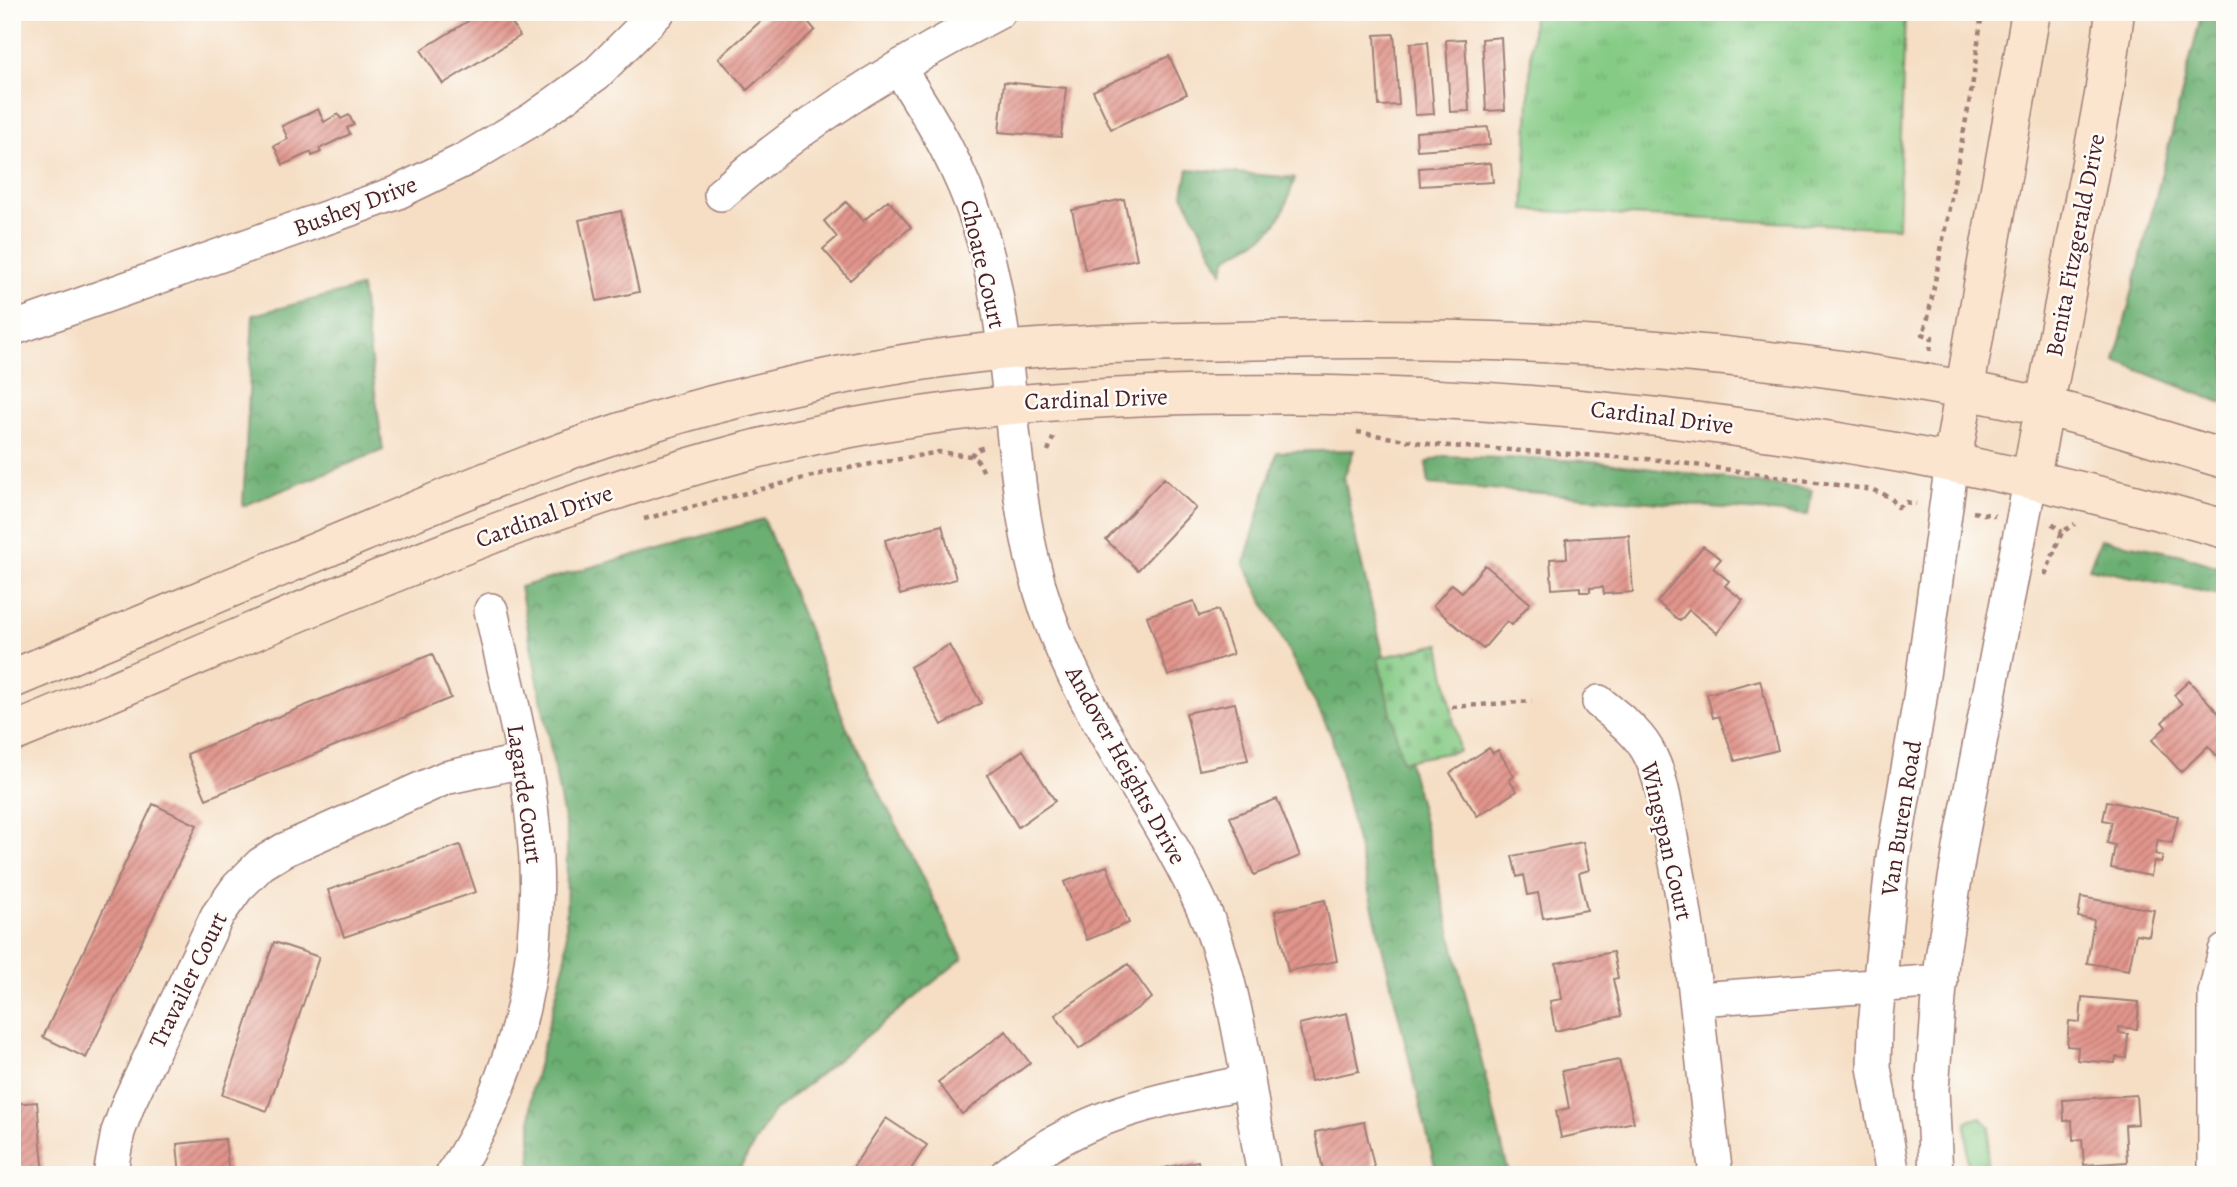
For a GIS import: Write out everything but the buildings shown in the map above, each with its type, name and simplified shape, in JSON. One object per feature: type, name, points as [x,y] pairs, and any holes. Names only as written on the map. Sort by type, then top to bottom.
[{"type":"main road","points":[[1952,462],[2031,12]]},
{"type":"main road","name":"Benita Fitzgerald Drive","points":[[2031,477],[2104,95],[2115,12]]},
{"type":"main road","name":"Cardinal Drive","points":[[12,678],[472,487],[613,434],[725,401],[838,375],[1003,351],[1137,343],[1476,338],[1581,343],[1721,355],[1966,391],[2043,407],[2225,459]]},
{"type":"main road","name":"Cardinal Drive","points":[[12,733],[468,545],[608,491],[745,452],[837,431],[1010,403],[1086,397],[1267,394],[1551,405],[1673,416],[1914,454],[2031,477],[2225,529]]},
{"type":"street","name":"Bushey Drive","points":[[12,329],[396,193],[466,159],[533,119],[596,74],[658,12]]},
{"type":"street","points":[[721,194],[776,149],[898,69],[999,12]]},
{"type":"street","name":"Choate Court","points":[[898,69],[934,122],[968,196],[993,285],[1003,351]]},
{"type":"street","name":"Andover Heights Drive","points":[[1003,351],[1030,549],[1047,609],[1069,667],[1182,864],[1207,919],[1226,977],[1264,1175]]},
{"type":"street","name":"Van Buren Road","points":[[1893,1175],[1874,1067],[1878,986],[1892,857],[1919,705],[1952,462]]},
{"type":"street","points":[[1936,1175],[1932,1089],[1941,981],[1962,836],[2031,477]]},
{"type":"street","name":"Lagarde Court","points":[[452,1175],[494,1098],[515,1043],[533,947],[537,886],[533,824],[523,761],[491,610]]},
{"type":"street","name":"Wingspan Court","points":[[1599,702],[1635,733],[1654,765],[1680,879],[1698,999],[1716,1175]]},
{"type":"street","name":"Travailer Court","points":[[110,1175],[118,1132],[129,1102],[217,916],[237,888],[261,864],[284,850],[445,778],[523,761]]},
{"type":"street","points":[[2214,1175],[2215,993],[2225,951]]},
{"type":"street","points":[[1698,999],[1941,981]]},
{"type":"street","points":[[1006,1175],[1034,1153],[1113,1113],[1247,1082]]},
{"type":"path","points":[[1925,384],[1932,337],[1922,334],[1927,323],[1972,88],[1982,12]]},
{"type":"path","points":[[1052,438],[1059,430]]},
{"type":"path","points":[[1352,431],[1435,445],[1660,460],[1731,468],[1873,490],[1890,497],[1898,506],[1906,502],[2057,525],[2062,532]]},
{"type":"path","points":[[976,450],[971,456],[979,462],[985,475]]},
{"type":"path","points":[[1906,502],[1914,454]]},
{"type":"path","points":[[1452,707],[1532,701]]},
{"type":"green space","points":[[1533,12],[1905,12],[1898,228],[1524,210]]},
{"type":"green space","points":[[2202,12],[2225,12],[2225,404],[2115,361]]},
{"type":"green space","points":[[1188,169],[1295,178],[1284,208],[1273,227],[1256,241],[1227,257],[1222,272],[1183,194]]},
{"type":"green space","points":[[361,287],[383,450],[243,506],[253,315]]},
{"type":"green space","points":[[1354,450],[1344,477],[1357,545],[1509,1175],[1437,1175],[1331,734],[1244,564],[1277,452]]},
{"type":"green space","points":[[1443,456],[1592,461],[1812,490],[1808,515],[1429,484],[1426,463]]},
{"type":"green space","points":[[764,519],[847,728],[963,958],[772,1113],[736,1175],[531,1175],[531,1093],[566,957],[567,835],[520,587]]},
{"type":"green space","points":[[2101,539],[2178,554],[2225,569],[2225,596],[2089,568]]},
{"type":"green space","points":[[1440,644],[1459,751],[1402,761],[1378,658]]},
{"type":"green space","points":[[1981,1117],[1990,1127],[1986,1175],[1968,1175],[1966,1122]]}]
